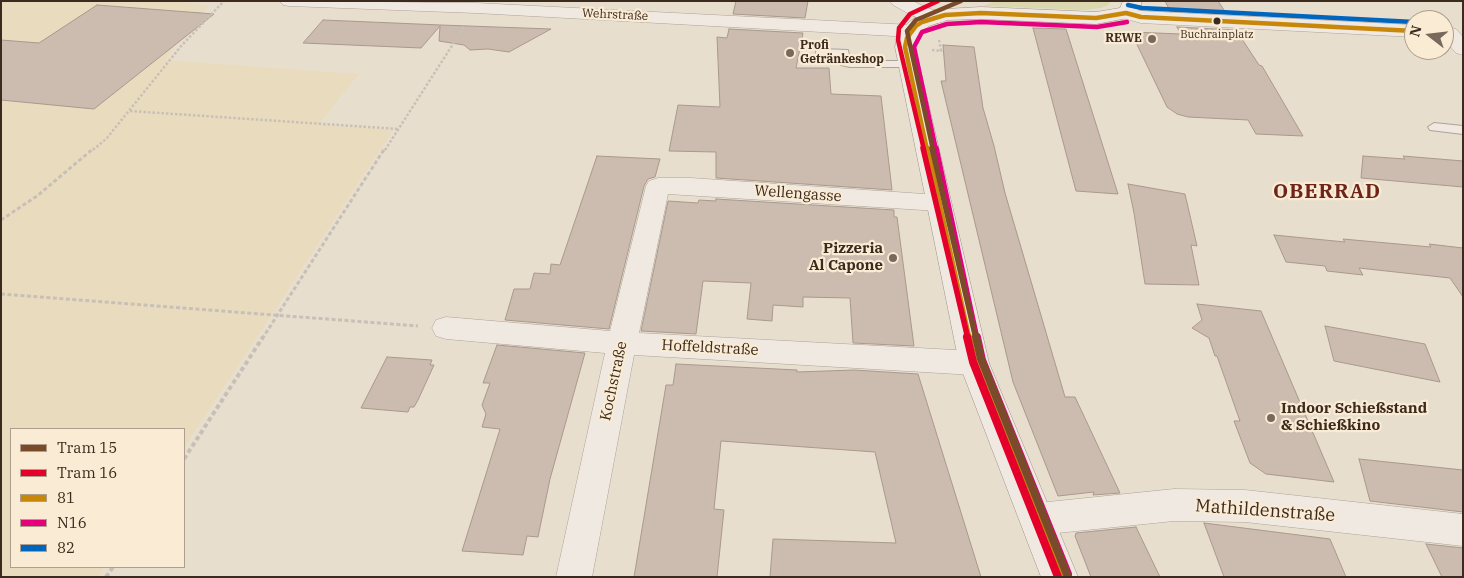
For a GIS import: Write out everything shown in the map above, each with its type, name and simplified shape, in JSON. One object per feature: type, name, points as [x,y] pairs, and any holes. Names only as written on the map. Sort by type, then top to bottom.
[{"type":"street","name":"Wehrstraße","points":[[289,1],[476,8],[912,32]]},
{"type":"street","points":[[899,1],[920,12],[938,17]]},
{"type":"street","points":[[1060,577],[974,363],[908,64],[905,47],[912,32],[922,22],[955,14],[1096,18],[1129,7],[1141,17],[1404,30]]},
{"type":"street","points":[[1454,36],[1463,49]]},
{"type":"street","name":"Wellengasse","points":[[658,186],[690,186],[939,203]]},
{"type":"street","name":"Kochstraße","points":[[574,577],[622,343],[658,186]]},
{"type":"street","name":"Hoffeldstraße","points":[[446,328],[622,343],[974,363]]},
{"type":"street","name":"Mathildenstraße","points":[[1038,519],[1174,505],[1245,506],[1463,530]]},
{"type":"lane","points":[[821,52],[844,52],[845,63],[850,64],[908,64]]},
{"type":"lane","points":[[1434,128],[1463,130]]},
{"type":"path","points":[[1,220],[37,196],[108,138],[187,39],[224,1]]},
{"type":"path","points":[[185,457],[476,8]]},
{"type":"path","points":[[130,111],[399,129]]},
{"type":"path","points":[[1,294],[446,328]]},
{"type":"shaded area","points":[[1,1],[176,1],[209,6],[182,36],[165,60],[359,74],[319,124],[393,130],[185,446],[185,428],[10,428],[10,568],[104,568],[98,577],[1,577]]},
{"type":"shaded area","points":[[996,1],[1110,1],[1109,5],[1101,8],[1085,10],[983,6]]},
{"type":"building","points":[[736,1],[808,1],[805,18],[733,14]]},
{"type":"building","points":[[1165,1],[1218,1],[1226,13],[1170,11]]},
{"type":"building","points":[[97,5],[214,14],[94,109],[1,100],[1,40],[39,43]]},
{"type":"building","points":[[323,20],[551,29],[509,52],[488,49],[470,50],[464,45],[439,41],[440,26],[421,48],[303,43]]},
{"type":"building","points":[[1177,27],[1236,30],[1259,65],[1262,66],[1303,136],[1256,134],[1248,120],[1188,117],[1177,114],[1167,107],[1131,32],[1181,34]]},
{"type":"building","points":[[1033,28],[1066,29],[1118,194],[1076,191]]},
{"type":"building","points":[[729,29],[803,33],[796,68],[829,68],[831,94],[881,96],[892,190],[716,178],[716,152],[669,151],[678,105],[720,107],[717,37],[727,38]]},
{"type":"building","points":[[943,45],[974,47],[983,108],[1005,193],[1065,397],[1075,397],[1120,493],[1093,495],[1094,492],[1058,496],[1013,382],[941,81],[946,81]]},
{"type":"building","points":[[597,156],[660,159],[655,177],[648,179],[644,186],[609,329],[505,320],[514,289],[530,289],[534,273],[550,274],[551,264],[560,265]]},
{"type":"building","points":[[1363,156],[1405,159],[1403,156],[1463,161],[1463,187],[1361,178]]},
{"type":"building","points":[[1128,184],[1185,194],[1197,246],[1191,245],[1199,285],[1145,284]]},
{"type":"building","points":[[716,199],[894,210],[894,217],[897,217],[914,346],[853,343],[850,298],[803,297],[803,307],[773,305],[772,321],[747,319],[751,283],[703,281],[696,334],[641,331],[668,201],[698,203],[699,200],[716,201]]},
{"type":"building","points":[[1274,235],[1345,242],[1343,239],[1463,248],[1463,297],[1450,278],[1359,268],[1363,275],[1327,271],[1325,266],[1286,262]]},
{"type":"building","points":[[1197,304],[1261,311],[1334,482],[1266,474],[1250,463],[1234,421],[1240,421],[1217,356],[1215,356],[1209,338],[1192,328],[1202,320]]},
{"type":"building","points":[[1325,326],[1425,344],[1440,382],[1334,361]]},
{"type":"building","points":[[497,345],[585,353],[550,479],[538,537],[527,536],[523,555],[462,551],[500,429],[482,427],[486,414],[482,405],[490,383],[483,383]]},
{"type":"building","points":[[387,357],[432,360],[430,365],[434,365],[418,400],[414,407],[410,407],[408,412],[361,408]]},
{"type":"building","points":[[676,364],[797,370],[797,372],[854,370],[918,374],[981,577],[770,577],[773,539],[896,543],[875,452],[721,441],[714,509],[724,510],[717,577],[634,577],[666,385],[673,385]]},
{"type":"building","points":[[1359,459],[1463,470],[1463,512],[1370,501]]},
{"type":"building","points":[[1204,523],[1330,539],[1346,577],[1224,577]]},
{"type":"building","points":[[1136,527],[1160,577],[1091,577],[1075,536],[1076,533]]},
{"type":"building","points":[[1426,544],[1463,548],[1463,577],[1442,577]]},
{"type":"tram line","name":"16","points":[[938,1],[910,14],[899,28],[898,40],[973,362],[1058,577]]},
{"type":"tram line","name":"15","points":[[961,1],[916,20],[907,31],[907,38],[981,359],[1068,577]]},
{"type":"transit line","name":"82","points":[[1128,5],[1142,8],[1404,21]]},
{"type":"transit line","name":"81","points":[[1060,577],[974,363],[905,47],[907,38],[916,26],[922,22],[945,15],[981,13],[1096,18],[1126,13]]},
{"type":"transit line","name":"81","points":[[1126,13],[1141,17],[1404,30]]},
{"type":"transit line","name":"N16","points":[[1068,574],[982,360],[914,47],[922,32],[947,24],[981,22],[1097,27],[1127,22]]},
{"type":"place","name":"Buchrainplatz","points":[[1217,21]]},
{"type":"place","name":"REWE","points":[[1152,39]]},
{"type":"place","name":"Profi Getränkeshop","points":[[790,53]]},
{"type":"place","name":"Pizzeria Al Capone","points":[[893,258]]},
{"type":"place","name":"Indoor Schießstand & Schießkino","points":[[1271,418]]},
{"type":"district","name":"OBERRAD","points":[[1327,192]]}]
